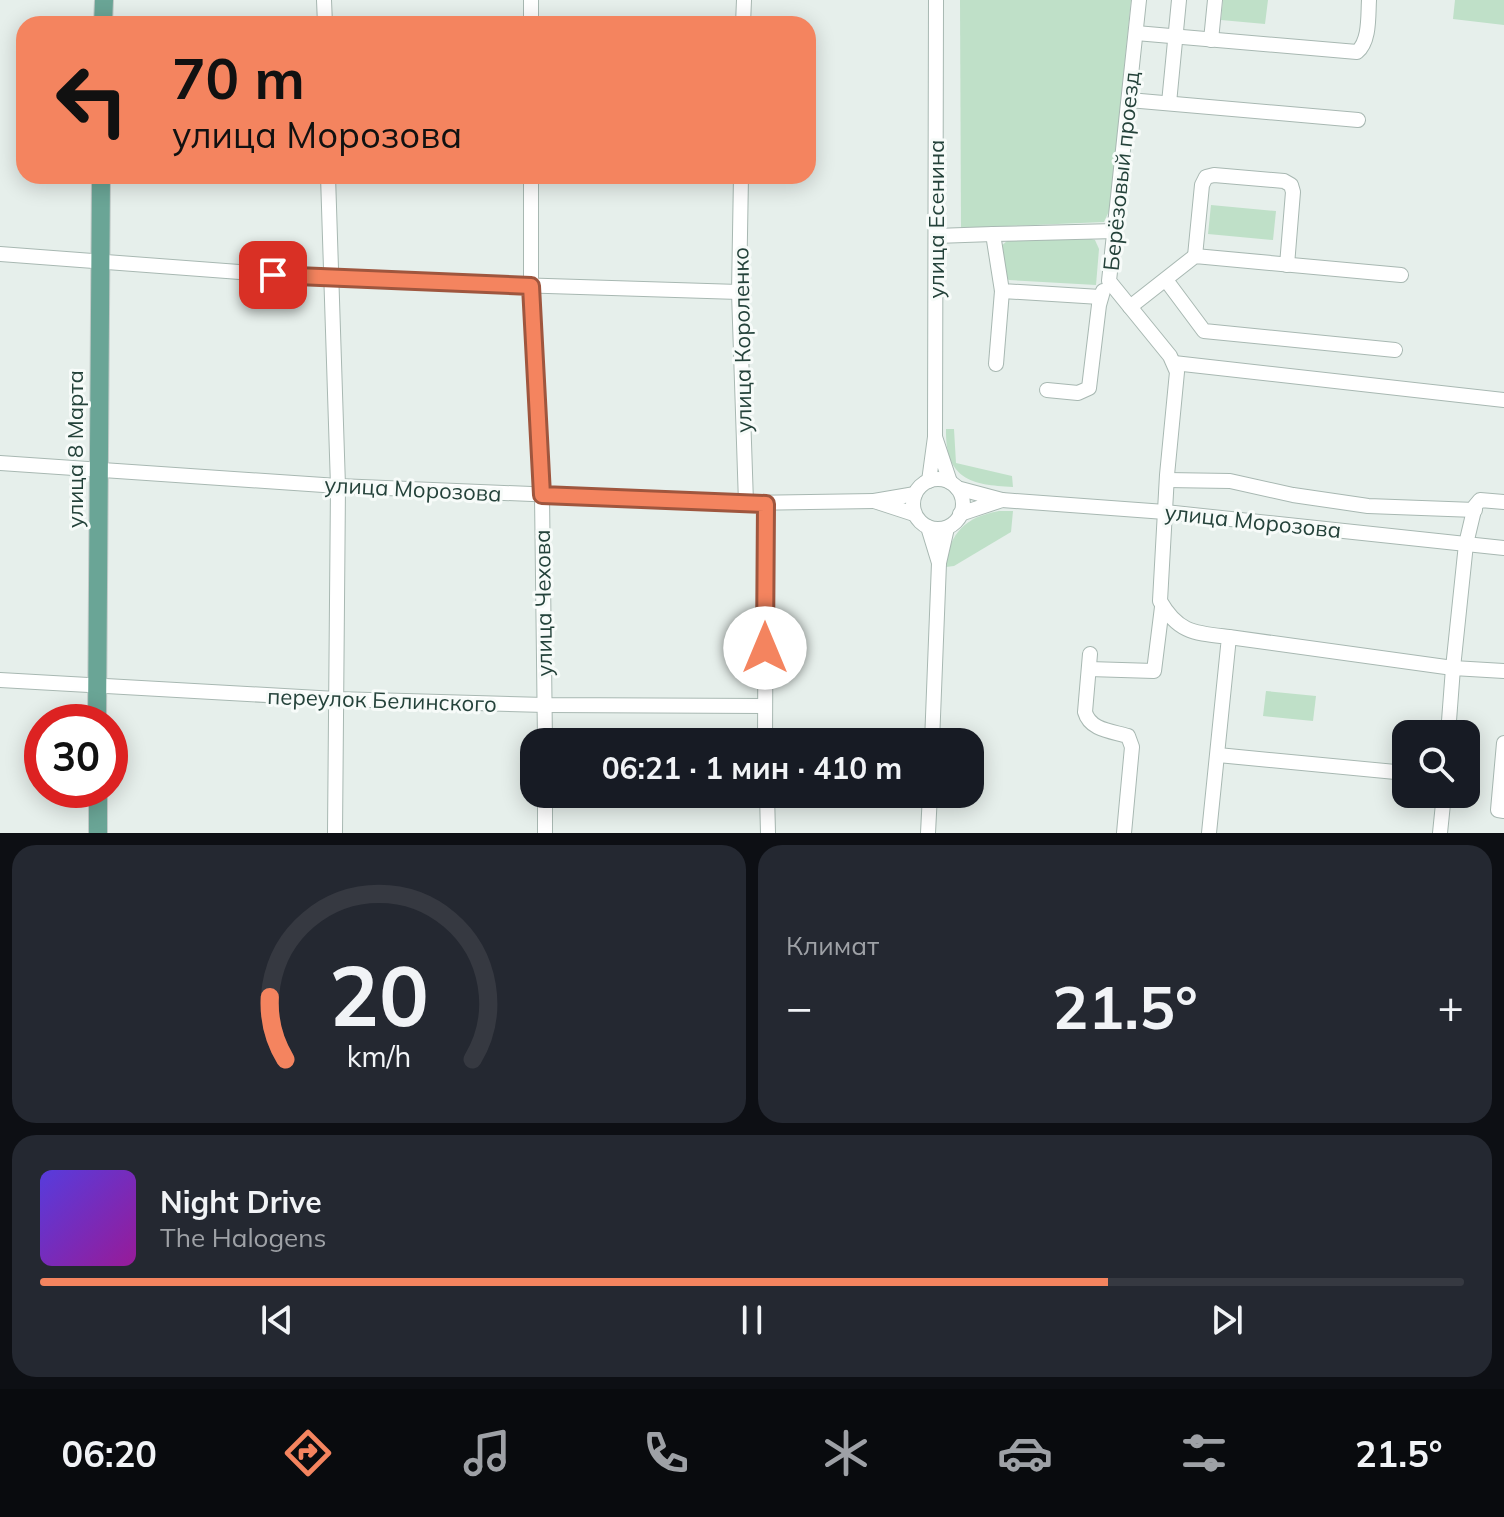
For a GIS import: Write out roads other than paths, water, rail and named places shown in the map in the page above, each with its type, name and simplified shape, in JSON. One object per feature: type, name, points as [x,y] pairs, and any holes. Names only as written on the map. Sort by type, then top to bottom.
[{"type":"main road","name":"улица 8 Марта","points":[[97,704],[101,184]]},
{"type":"main road","points":[[98,808],[98,833]]},
{"type":"street","name":"улица Есенина","points":[[935,437],[936,0]]},
{"type":"street","name":"Берёзовый проезд","points":[[1139,0],[1109,281],[1174,363]]},
{"type":"street","points":[[1169,103],[1179,0]]},
{"type":"street","points":[[1211,40],[1215,0]]},
{"type":"street","points":[[1136,33],[1357,52],[1366,38],[1369,0]]},
{"type":"street","points":[[1129,100],[1358,120]]},
{"type":"street","points":[[1130,307],[1195,256],[1202,185],[1206,177],[1214,175],[1284,181],[1291,185],[1287,265]]},
{"type":"street","points":[[328,184],[338,486],[335,833]]},
{"type":"street","name":"улица Чехова","points":[[531,184],[531,286],[542,495],[545,728]]},
{"type":"street","name":"улица Короленко","points":[[741,184],[739,292],[746,503]]},
{"type":"street","points":[[936,236],[1115,231]]},
{"type":"street","points":[[993,234],[1002,291],[996,364]]},
{"type":"street","points":[[0,254],[331,279],[739,292]]},
{"type":"street","points":[[1195,256],[1401,275]]},
{"type":"street","points":[[1166,280],[1204,331],[1395,350]]},
{"type":"street","points":[[1047,390],[1078,393],[1089,388],[1100,297],[1109,281]]},
{"type":"street","points":[[1002,291],[1100,297]]},
{"type":"street","points":[[1504,400],[1174,363],[1177,380],[1160,601],[1169,616],[1188,632],[1453,668],[1504,671]]},
{"type":"street","points":[[929,481],[935,437]]},
{"type":"street","points":[[935,437],[954,485],[962,495],[960,514]]},
{"type":"street","name":"улица Морозова","points":[[0,463],[338,486],[542,495],[766,504],[874,501]]},
{"type":"street","points":[[874,501],[915,494],[929,481],[938,479],[1002,500]]},
{"type":"street","points":[[1167,480],[1230,481],[1293,495],[1368,506],[1475,510]]},
{"type":"street","points":[[914,514],[915,494]]},
{"type":"street","points":[[933,728],[939,563],[947,528],[960,514],[1002,500]]},
{"type":"street","name":"улица Морозова","points":[[1002,500],[1165,512],[1504,548]]},
{"type":"street","points":[[1449,720],[1466,544],[1480,500],[1504,502]]},
{"type":"street","points":[[874,501],[914,514],[928,527],[939,563]]},
{"type":"street","points":[[765,728],[766,504]]},
{"type":"street","points":[[928,527],[947,528]]},
{"type":"street","points":[[1124,833],[1132,747],[1128,736],[1091,724],[1087,719],[1089,661],[1154,671],[1163,605]]},
{"type":"street","points":[[1209,833],[1229,637]]},
{"type":"street","name":"переулок Белинского","points":[[0,680],[336,699],[545,705],[764,706]]},
{"type":"street","points":[[1504,743],[1498,810],[1504,811]]},
{"type":"street","points":[[1218,755],[1392,772]]},
{"type":"street","points":[[545,808],[545,833]]},
{"type":"street","points":[[767,808],[768,833]]},
{"type":"street","points":[[928,833],[929,808]]},
{"type":"street","points":[[1440,833],[1443,808]]}]
